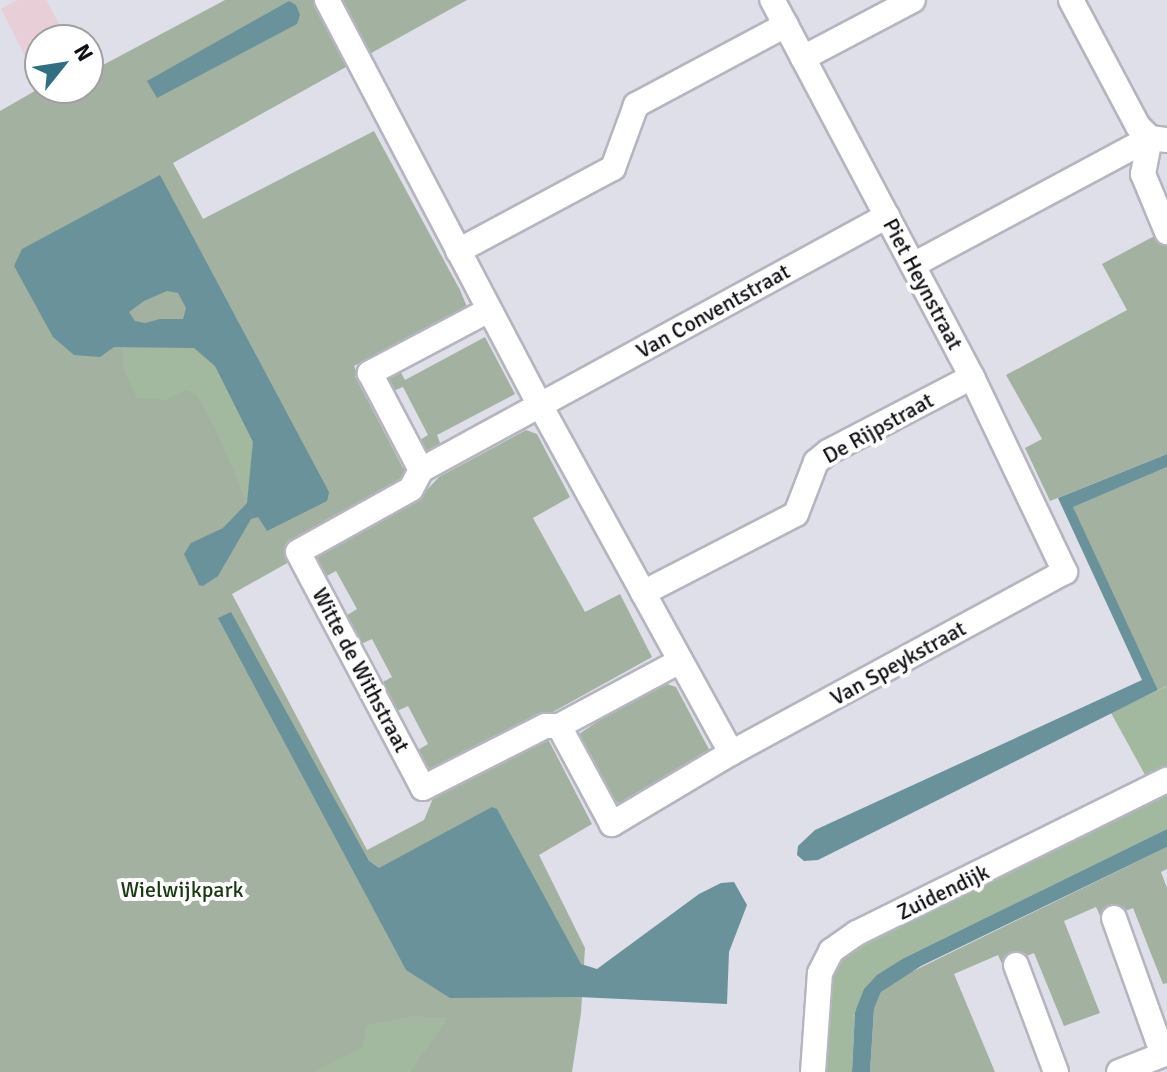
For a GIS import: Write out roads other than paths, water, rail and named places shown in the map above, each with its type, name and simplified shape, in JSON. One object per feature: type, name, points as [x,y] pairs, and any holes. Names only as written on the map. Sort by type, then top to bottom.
[{"type":"street","points":[[327,0],[489,310],[731,753],[612,824],[559,726]]},
{"type":"street","name":"Piet Heynstraat","points":[[772,0],[972,377],[1065,572]]},
{"type":"street","points":[[803,58],[913,0]]},
{"type":"street","points":[[1071,0],[1138,126],[1158,139]]},
{"type":"street","points":[[458,251],[613,168],[636,105],[786,25]]},
{"type":"street","points":[[1158,139],[1143,174],[1167,232]]},
{"type":"street","points":[[913,265],[1158,139]]},
{"type":"street","name":"Van Conventstraat","points":[[540,405],[887,216]]},
{"type":"street","points":[[421,470],[370,373],[489,310]]},
{"type":"street","name":"De Rijpstraat","points":[[643,593],[796,514],[816,462],[828,452],[972,377]]},
{"type":"street","name":"Witte de Withstraat","points":[[540,405],[421,470],[411,489],[298,552],[423,788],[545,726],[559,726],[680,661]]},
{"type":"street","name":"Van Speykstraat","points":[[731,753],[1065,572]]},
{"type":"street","name":"Zuidendijk","points":[[813,1072],[820,973],[831,951],[868,928],[1167,780]]},
{"type":"street","points":[[1114,918],[1165,1054],[1120,1072]]},
{"type":"street","points":[[1016,965],[1056,1072]]},
{"type":"water","points":[[289,1],[296,5],[300,15],[297,24],[157,98],[147,81]]},
{"type":"water","points":[[160,175],[329,492],[327,501],[267,531],[258,517],[251,519],[218,576],[203,586],[199,585],[184,554],[191,543],[223,528],[247,503],[253,442],[215,366],[194,348],[114,347],[100,357],[74,355],[53,337],[14,266],[22,249]],"holes":[[[167,291],[178,293],[186,308],[183,319],[160,319],[145,323],[135,321],[129,312]]]},
{"type":"water","points":[[1167,454],[1167,467],[1073,507],[1158,690],[818,860],[804,861],[797,855],[798,846],[815,830],[1142,680],[1058,498]]},
{"type":"water","points":[[231,612],[369,861],[379,868],[492,807],[497,809],[581,964],[597,969],[699,894],[721,883],[734,882],[747,905],[729,952],[727,1004],[579,997],[450,998],[406,970],[218,618]]},
{"type":"water","points":[[1167,829],[1167,847],[921,966],[881,992],[874,1009],[870,1072],[852,1072],[855,1012],[864,989],[877,975],[904,958]]},
{"type":"park label","name":"Wielwijkpark","points":[[182,890]]}]
